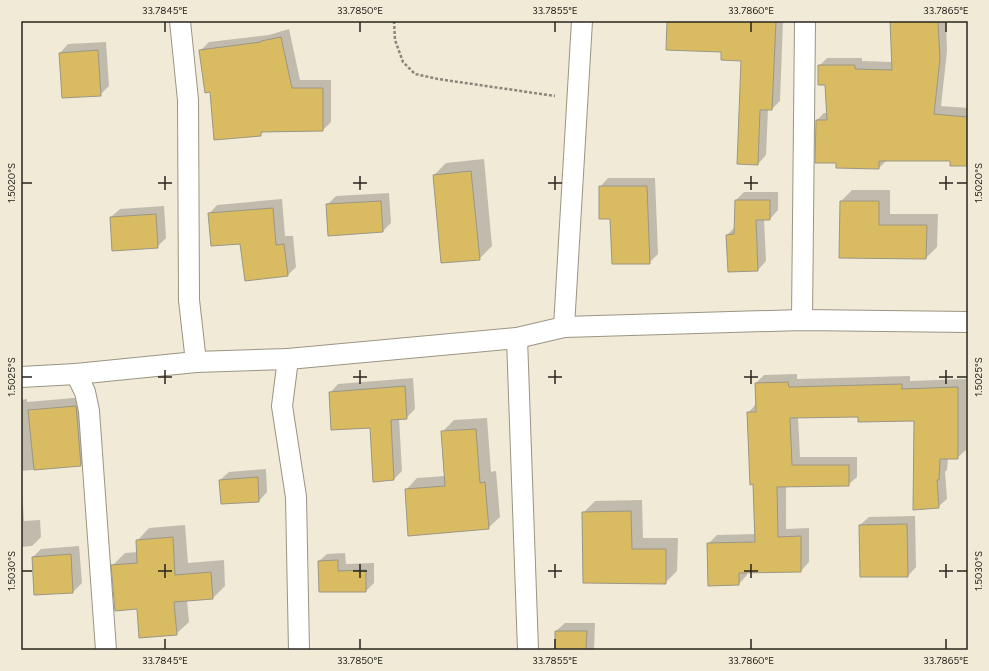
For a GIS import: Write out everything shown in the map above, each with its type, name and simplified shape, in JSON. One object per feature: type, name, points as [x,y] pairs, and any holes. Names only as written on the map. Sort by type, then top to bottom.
[{"type":"street","points":[[180,21],[188,100],[189,300],[196,362]]},
{"type":"street","points":[[564,327],[582,21]]},
{"type":"street","points":[[802,320],[805,21]]},
{"type":"street","points":[[21,377],[76,374],[196,362],[288,359],[517,338],[564,327],[802,320],[968,322]]},
{"type":"street","points":[[517,338],[528,650]]},
{"type":"street","points":[[288,359],[282,406],[296,497],[300,650]]},
{"type":"street","points":[[76,374],[85,392],[89,410],[106,650]]},
{"type":"path","points":[[394,21],[395,40],[403,62],[415,74],[438,79],[512,88],[578,100]]},
{"type":"building","points":[[667,21],[776,21],[772,110],[760,110],[758,165],[737,164],[741,61],[721,60],[721,52],[666,50]]},
{"type":"building","points":[[890,21],[938,22],[940,59],[934,114],[968,117],[968,166],[950,166],[950,161],[879,161],[879,169],[836,168],[836,163],[815,163],[816,120],[827,120],[825,85],[818,85],[818,65],[855,65],[855,69],[892,70]]},
{"type":"building","points":[[281,37],[292,88],[323,88],[323,131],[261,132],[261,136],[214,140],[210,92],[205,93],[199,50],[261,42]]},
{"type":"building","points":[[98,50],[101,96],[62,98],[59,53]]},
{"type":"building","points":[[471,171],[480,260],[441,263],[433,175]]},
{"type":"building","points":[[599,186],[647,186],[650,264],[612,264],[610,219],[599,219]]},
{"type":"building","points":[[735,200],[770,200],[770,220],[756,220],[758,271],[728,272],[726,235],[734,234]]},
{"type":"building","points":[[381,201],[383,232],[328,236],[326,204]]},
{"type":"building","points":[[840,201],[879,201],[879,225],[927,225],[926,259],[839,258]]},
{"type":"building","points":[[273,208],[276,245],[284,244],[288,276],[245,281],[240,244],[211,246],[208,213]]},
{"type":"building","points":[[156,214],[158,248],[112,251],[110,217]]},
{"type":"building","points":[[788,382],[789,387],[902,384],[902,389],[958,387],[958,459],[940,459],[939,480],[937,480],[939,508],[913,510],[914,421],[858,422],[858,417],[790,418],[792,465],[849,465],[849,486],[777,487],[778,537],[801,536],[801,572],[739,573],[739,585],[708,586],[707,543],[755,542],[753,484],[750,485],[747,412],[756,412],[755,383]]},
{"type":"building","points":[[405,386],[407,419],[391,420],[394,480],[373,482],[370,428],[331,430],[329,392]]},
{"type":"building","points":[[76,406],[81,466],[34,470],[28,410]]},
{"type":"building","points":[[476,429],[480,483],[485,482],[489,529],[408,536],[405,489],[445,486],[441,431]]},
{"type":"building","points":[[258,477],[259,502],[221,504],[219,480]]},
{"type":"building","points":[[631,511],[632,549],[666,549],[666,584],[583,583],[582,512]]},
{"type":"building","points":[[907,524],[908,577],[860,577],[859,525]]},
{"type":"building","points":[[173,537],[175,575],[211,572],[213,599],[174,602],[177,635],[139,638],[137,609],[115,611],[111,565],[137,563],[136,540]]},
{"type":"building","points":[[71,554],[73,593],[34,595],[32,557]]},
{"type":"building","points":[[338,560],[338,571],[366,570],[366,592],[319,592],[318,561]]},
{"type":"building","points":[[555,631],[587,631],[586,650],[555,650]]}]
